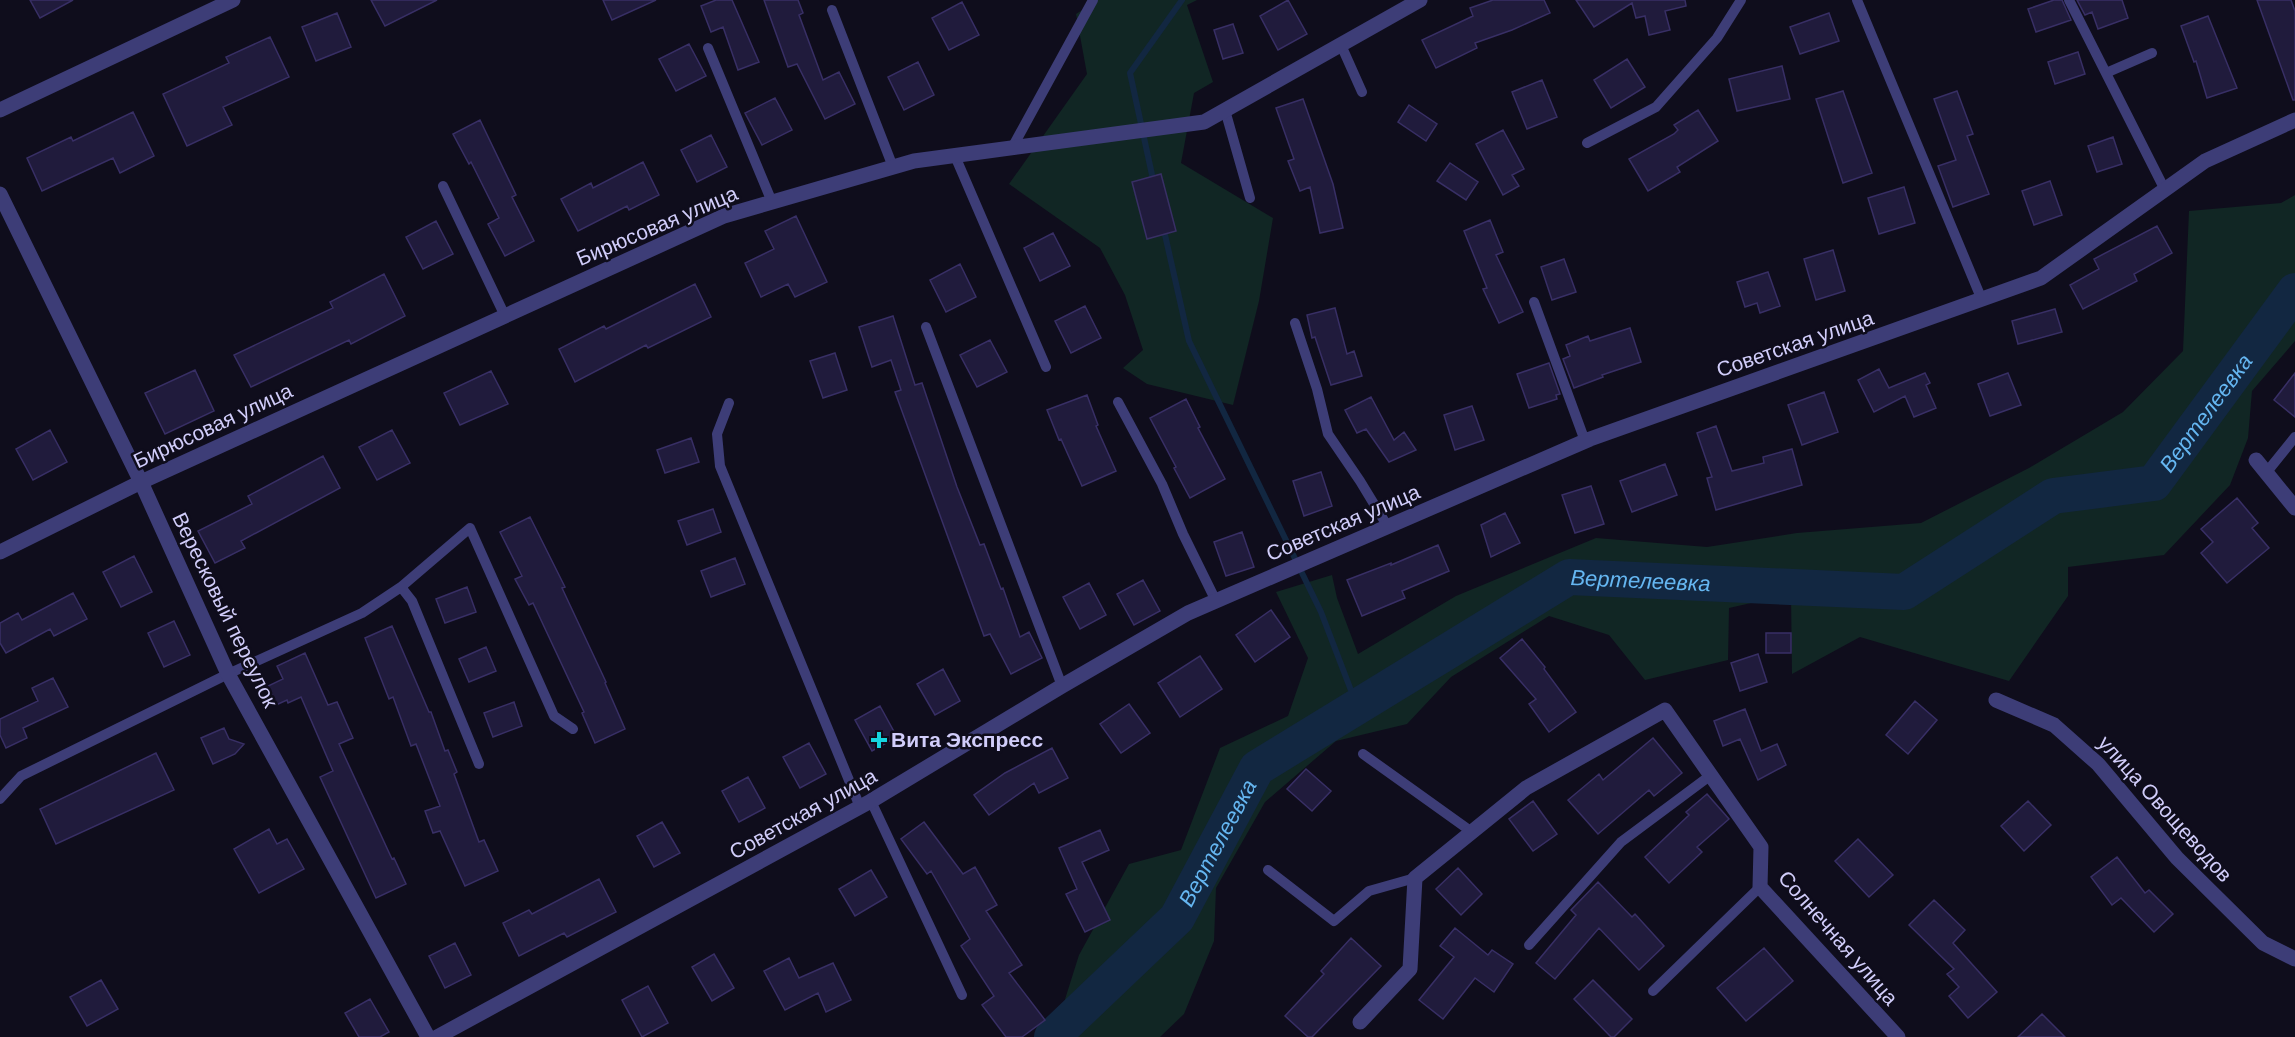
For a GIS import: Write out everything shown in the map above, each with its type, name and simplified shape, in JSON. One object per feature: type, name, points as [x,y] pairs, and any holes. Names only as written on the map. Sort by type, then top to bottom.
[{"type":"street","points":[[0,110],[233,0]]},
{"type":"street","name":"Бирюсовая улица","points":[[0,552],[141,482],[724,216],[914,161],[1204,122],[1420,0]]},
{"type":"street","name":"Советская улица","points":[[437,1037],[866,804],[1188,613],[1585,441],[2041,278],[2205,161],[2295,120]]},
{"type":"street","name":"Вересковый переулок","points":[[0,194],[141,482],[228,675],[428,1037]]},
{"type":"street","points":[[2256,460],[2295,508]]},
{"type":"street","name":"улица Овощеводов","points":[[1996,700],[2054,725],[2098,764],[2176,858],[2255,936],[2263,943],[2295,958]]},
{"type":"street","name":"Солнечная улица","points":[[1415,878],[1526,788],[1665,710],[1761,847],[1760,887],[1898,1037]]},
{"type":"street","points":[[1360,1022],[1410,969],[1415,878]]},
{"type":"lane","points":[[1012,148],[1093,0]]},
{"type":"lane","points":[[1587,143],[1656,107],[1717,38],[1741,0]]},
{"type":"lane","points":[[1857,0],[1982,300]]},
{"type":"lane","points":[[2069,0],[2165,190]]},
{"type":"lane","points":[[832,10],[893,167]]},
{"type":"lane","points":[[1341,45],[1362,92]]},
{"type":"lane","points":[[708,48],[772,202]]},
{"type":"lane","points":[[2106,73],[2152,53]]},
{"type":"lane","points":[[1225,110],[1250,198]]},
{"type":"lane","points":[[955,156],[1046,367]]},
{"type":"lane","points":[[443,186],[505,316]]},
{"type":"lane","points":[[1534,302],[1585,441]]},
{"type":"lane","points":[[1295,323],[1317,389],[1328,434],[1388,527]]},
{"type":"lane","points":[[926,327],[1062,686]]},
{"type":"lane","points":[[729,402],[717,434],[720,466],[866,804],[962,995]]},
{"type":"lane","points":[[1118,402],[1162,484],[1183,534],[1216,601]]},
{"type":"lane","points":[[2266,473],[2295,437]]},
{"type":"lane","points":[[0,799],[21,776],[228,675],[362,613],[401,587],[470,528],[554,716],[573,729]]},
{"type":"lane","points":[[401,587],[412,601],[479,764]]},
{"type":"lane","points":[[1363,754],[1472,832]]},
{"type":"lane","points":[[1529,945],[1621,842],[1711,775]]},
{"type":"lane","points":[[1268,870],[1335,921],[1369,891],[1415,878]]},
{"type":"lane","points":[[1653,991],[1760,887]]},
{"type":"green space","points":[[1098,0],[1197,0],[1187,5],[1213,82],[1194,93],[1181,163],[1273,218],[1259,301],[1233,405],[1147,384],[1123,368],[1143,350],[1125,295],[1100,248],[1009,184],[1087,74],[1076,14]]},
{"type":"green space","points":[[2295,195],[2295,341],[2252,391],[2248,438],[2230,485],[2164,555],[2068,567],[2068,596],[2009,681],[1860,637],[1792,674],[1791,594],[1729,608],[1728,660],[1645,680],[1609,635],[1549,616],[1451,677],[1407,724],[1336,741],[1265,802],[1216,888],[1214,941],[1184,1014],[1160,1037],[1041,1037],[1061,1012],[1079,955],[1129,864],[1181,850],[1220,748],[1288,716],[1308,658],[1276,592],[1332,575],[1337,598],[1358,654],[1456,596],[1596,538],[1707,547],[1797,533],[1921,523],[2029,468],[2123,412],[2183,351],[2189,211],[2281,203]]},
{"type":"building","points":[[30,0],[73,0],[40,18]]},
{"type":"building","points":[[371,0],[437,0],[385,26]]},
{"type":"building","points":[[603,0],[656,0],[612,20]]},
{"type":"building","points":[[716,0],[732,0],[759,62],[738,70],[723,27],[711,32],[701,6]]},
{"type":"building","points":[[764,0],[798,0],[803,13],[799,15],[823,80],[839,72],[855,104],[825,119],[797,64],[788,67]]},
{"type":"building","points":[[1288,0],[1307,34],[1278,50],[1260,16]]},
{"type":"building","points":[[1493,0],[1544,0],[1550,13],[1475,43],[1477,48],[1436,68],[1422,40],[1473,16],[1470,8]]},
{"type":"building","points":[[1576,0],[1685,0],[1686,6],[1665,11],[1670,30],[1649,35],[1645,16],[1636,18],[1632,3],[1594,27]]},
{"type":"building","points":[[2054,0],[2062,0],[2071,20],[2036,32],[2028,9]]},
{"type":"building","points":[[2077,0],[2122,0],[2128,18],[2098,29],[2092,12],[2085,15]]},
{"type":"building","points":[[2257,0],[2291,0],[2295,11],[2295,100],[2293,100]]},
{"type":"building","points":[[962,2],[979,35],[949,50],[932,18]]},
{"type":"building","points":[[337,13],[351,47],[316,61],[302,27]]},
{"type":"building","points":[[1829,13],[1839,41],[1800,54],[1790,27]]},
{"type":"building","points":[[2208,16],[2237,88],[2207,98],[2196,61],[2194,62],[2181,26]]},
{"type":"building","points":[[1233,24],[1243,53],[1223,59],[1214,30]]},
{"type":"building","points":[[270,37],[289,77],[223,107],[232,125],[187,146],[163,94],[229,63],[226,57]]},
{"type":"building","points":[[689,44],[706,76],[676,91],[659,59]]},
{"type":"building","points":[[2078,52],[2085,74],[2055,84],[2048,62]]},
{"type":"building","points":[[1627,59],[1645,87],[1611,108],[1594,80]]},
{"type":"building","points":[[918,62],[934,95],[904,110],[888,77]]},
{"type":"building","points":[[1782,66],[1790,99],[1737,111],[1729,79]]},
{"type":"building","points":[[1542,80],[1557,117],[1527,129],[1512,92]]},
{"type":"building","points":[[1843,91],[1872,173],[1843,183],[1816,99]]},
{"type":"building","points":[[1957,91],[1973,134],[1967,136],[1989,194],[1953,207],[1938,166],[1956,160],[1934,99]]},
{"type":"building","points":[[775,98],[792,130],[762,145],[745,113]]},
{"type":"building","points":[[1303,99],[1333,184],[1343,228],[1320,233],[1310,187],[1300,191],[1288,161],[1294,159],[1276,108]]},
{"type":"building","points":[[1409,105],[1437,124],[1426,141],[1398,122]]},
{"type":"building","points":[[1698,110],[1718,141],[1677,167],[1680,172],[1648,191],[1629,159],[1674,134],[1678,130],[1674,125]]},
{"type":"building","points":[[133,112],[154,156],[120,173],[113,158],[42,191],[27,158],[71,137],[73,141]]},
{"type":"building","points":[[480,120],[516,195],[512,197],[534,241],[505,256],[488,224],[499,218],[471,162],[469,164],[453,134]]},
{"type":"building","points":[[1503,130],[1524,169],[1512,175],[1519,186],[1503,195],[1476,144]]},
{"type":"building","points":[[711,135],[727,167],[697,182],[681,150]]},
{"type":"building","points":[[2113,137],[2122,164],[2097,172],[2088,146]]},
{"type":"building","points":[[643,162],[659,195],[629,210],[627,206],[578,231],[561,199],[591,183],[593,188]]},
{"type":"building","points":[[1450,163],[1478,182],[1466,200],[1437,181]]},
{"type":"building","points":[[1161,174],[1176,231],[1147,239],[1132,182]]},
{"type":"building","points":[[2050,181],[2062,215],[2034,225],[2022,191]]},
{"type":"building","points":[[1904,187],[1915,223],[1879,234],[1868,198]]},
{"type":"building","points":[[796,216],[827,282],[795,297],[788,284],[761,297],[745,263],[774,249],[765,231]]},
{"type":"building","points":[[1490,220],[1503,252],[1496,255],[1523,312],[1499,323],[1483,289],[1487,288],[1464,231]]},
{"type":"building","points":[[436,221],[453,254],[423,269],[406,237]]},
{"type":"building","points":[[2157,226],[2172,253],[2134,274],[2137,281],[2083,309],[2070,285],[2099,269],[2094,259]]},
{"type":"building","points":[[1053,233],[1070,266],[1040,281],[1024,248]]},
{"type":"building","points":[[1833,250],[1845,291],[1816,300],[1804,259]]},
{"type":"building","points":[[1564,259],[1576,292],[1552,300],[1541,267]]},
{"type":"building","points":[[960,264],[976,297],[946,312],[930,280]]},
{"type":"building","points":[[1768,272],[1780,306],[1760,313],[1757,303],[1745,307],[1737,282]]},
{"type":"building","points":[[384,274],[405,316],[351,344],[349,340],[251,387],[234,355],[333,308],[330,302]]},
{"type":"building","points":[[695,284],[711,317],[648,348],[646,345],[575,382],[559,349],[604,326],[606,329]]},
{"type":"building","points":[[1085,306],[1101,338],[1071,353],[1055,321]]},
{"type":"building","points":[[1335,308],[1347,354],[1354,351],[1362,376],[1331,385],[1315,337],[1312,338],[1307,315]]},
{"type":"building","points":[[2055,309],[2062,332],[2018,344],[2012,321]]},
{"type":"building","points":[[893,316],[915,385],[922,383],[957,487],[980,545],[984,544],[1001,589],[1003,588],[1020,637],[1029,632],[1042,658],[1011,674],[990,634],[984,636],[895,392],[901,390],[891,360],[872,367],[859,327]]},
{"type":"building","points":[[1630,328],[1641,362],[1602,375],[1603,377],[1574,388],[1563,359],[1570,356],[1566,345],[1588,336],[1590,341]]},
{"type":"building","points":[[990,340],[1007,372],[977,387],[960,355]]},
{"type":"building","points":[[835,353],[847,390],[823,398],[810,361]]},
{"type":"building","points":[[1549,363],[1560,394],[1556,395],[1557,399],[1529,408],[1517,374]]},
{"type":"building","points":[[1879,369],[1889,388],[1925,373],[1930,383],[1926,385],[1936,408],[1914,417],[1905,396],[1874,412],[1858,380]]},
{"type":"building","points":[[195,370],[214,411],[165,434],[145,393]]},
{"type":"building","points":[[491,371],[508,404],[460,425],[444,393]]},
{"type":"building","points":[[2008,373],[2021,405],[1990,416],[1978,384]]},
{"type":"building","points":[[2295,373],[2295,417],[2274,400]]},
{"type":"building","points":[[1824,392],[1838,432],[1802,445],[1788,405]]},
{"type":"building","points":[[1087,395],[1098,425],[1096,426],[1116,471],[1082,486],[1047,410]]},
{"type":"building","points":[[1371,397],[1394,440],[1404,432],[1416,450],[1389,462],[1366,429],[1357,433],[1345,410]]},
{"type":"building","points":[[1186,399],[1200,427],[1198,428],[1225,479],[1190,498],[1150,418]]},
{"type":"building","points":[[1472,406],[1484,440],[1455,450],[1444,415]]},
{"type":"building","points":[[1716,426],[1732,471],[1764,463],[1763,457],[1792,449],[1802,485],[1716,510],[1707,478],[1712,477],[1697,433]]},
{"type":"building","points":[[50,430],[67,462],[33,480],[16,449]]},
{"type":"building","points":[[392,430],[410,463],[377,480],[359,447]]},
{"type":"building","points":[[691,438],[699,462],[665,473],[657,450]]},
{"type":"building","points":[[323,456],[340,488],[241,541],[245,548],[215,563],[198,531],[252,504],[248,496]]},
{"type":"building","points":[[1665,464],[1677,495],[1632,512],[1620,481]]},
{"type":"building","points":[[1321,472],[1332,506],[1304,516],[1293,481]]},
{"type":"building","points":[[1591,486],[1604,524],[1575,533],[1562,495]]},
{"type":"building","points":[[2237,498],[2258,523],[2252,528],[2269,548],[2227,583],[2201,553],[2213,542],[2201,529]]},
{"type":"building","points":[[713,509],[721,532],[687,545],[678,521]]},
{"type":"building","points":[[1505,513],[1520,543],[1491,557],[1481,525]]},
{"type":"building","points":[[530,517],[565,587],[562,588],[606,682],[625,729],[595,743],[582,713],[584,712],[533,603],[529,605],[515,579],[522,576],[500,532]]},
{"type":"building","points":[[1242,532],[1254,567],[1226,576],[1214,542]]},
{"type":"building","points":[[1438,545],[1449,571],[1402,591],[1405,598],[1362,616],[1347,580]]},
{"type":"building","points":[[134,556],[152,592],[121,607],[103,572]]},
{"type":"building","points":[[735,558],[745,584],[711,597],[701,571]]},
{"type":"building","points":[[1143,580],[1160,611],[1134,625],[1117,594]]},
{"type":"building","points":[[1089,583],[1106,615],[1080,629],[1063,597]]},
{"type":"building","points":[[467,587],[476,612],[445,623],[436,599]]},
{"type":"building","points":[[73,593],[87,619],[54,636],[50,629],[6,653],[0,643],[0,623],[18,613],[22,620]]},
{"type":"building","points":[[1271,610],[1290,637],[1255,662],[1236,635]]},
{"type":"building","points":[[174,621],[190,655],[164,667],[148,633]]},
{"type":"building","points":[[392,626],[429,712],[431,712],[445,751],[448,750],[457,772],[454,774],[479,842],[484,840],[498,871],[465,886],[440,831],[433,833],[425,811],[440,806],[416,744],[411,746],[393,697],[389,699],[365,638]]},
{"type":"building","points":[[1766,633],[1791,633],[1791,653],[1766,653]]},
{"type":"building","points":[[1522,639],[1545,667],[1544,669],[1576,712],[1549,732],[1529,704],[1536,699],[1500,658]]},
{"type":"building","points":[[486,647],[496,671],[469,682],[459,659]]},
{"type":"building","points":[[305,653],[328,705],[337,702],[353,738],[339,744],[392,859],[394,858],[406,884],[376,898],[320,777],[333,771],[301,697],[276,705],[268,686],[283,679],[277,666]]},
{"type":"building","points":[[1758,654],[1767,682],[1740,691],[1731,663]]},
{"type":"building","points":[[1200,656],[1222,689],[1180,717],[1158,683]]},
{"type":"building","points":[[943,669],[960,701],[935,715],[917,684]]},
{"type":"building","points":[[53,678],[68,707],[23,728],[27,738],[6,748],[0,735],[0,719],[38,701],[32,688]]},
{"type":"building","points":[[1915,701],[1937,720],[1908,754],[1886,735]]},
{"type":"building","points":[[514,702],[522,726],[493,737],[484,713]]},
{"type":"building","points":[[1129,704],[1150,733],[1121,753],[1100,724]]},
{"type":"building","points":[[880,706],[897,737],[872,751],[855,720]]},
{"type":"building","points":[[1745,709],[1761,751],[1777,744],[1786,765],[1758,780],[1740,739],[1723,746],[1714,721]]},
{"type":"building","points":[[224,728],[229,739],[244,744],[235,754],[213,764],[201,738]]},
{"type":"building","points":[[1653,738],[1682,773],[1654,796],[1649,790],[1598,834],[1568,800],[1599,774],[1603,780]]},
{"type":"building","points":[[809,743],[826,774],[800,788],[783,757]]},
{"type":"building","points":[[1052,748],[1068,778],[1039,793],[1034,783],[989,815],[974,795],[1005,773]]},
{"type":"building","points":[[156,753],[174,790],[56,844],[40,809]]},
{"type":"building","points":[[1306,769],[1331,791],[1312,811],[1287,789]]},
{"type":"building","points":[[748,777],[765,808],[739,822],[722,791]]},
{"type":"building","points":[[1707,794],[1729,819],[1697,847],[1702,852],[1669,883],[1645,857],[1689,815],[1686,812]]},
{"type":"building","points":[[1533,801],[1557,834],[1533,851],[1509,819]]},
{"type":"building","points":[[2028,801],[2051,825],[2024,851],[2001,826]]},
{"type":"building","points":[[662,822],[680,853],[654,867],[637,836]]},
{"type":"building","points":[[924,822],[963,874],[975,867],[997,905],[986,911],[1022,965],[1009,973],[1045,1020],[1022,1037],[1006,1037],[982,1005],[994,996],[961,946],[970,939],[931,871],[927,874],[901,839]]},
{"type":"building","points":[[269,829],[277,844],[287,839],[304,869],[259,893],[234,849]]},
{"type":"building","points":[[1100,830],[1109,850],[1082,862],[1110,920],[1085,932],[1066,894],[1077,889],[1059,848]]},
{"type":"building","points":[[1858,839],[1893,875],[1869,897],[1835,861]]},
{"type":"building","points":[[2117,857],[2145,893],[2149,890],[2173,914],[2154,932],[2121,898],[2112,905],[2091,877]]},
{"type":"building","points":[[1458,868],[1482,894],[1461,915],[1436,889]]},
{"type":"building","points":[[871,870],[887,897],[855,916],[839,889]]},
{"type":"building","points":[[599,879],[616,912],[567,937],[564,933],[519,956],[503,923],[529,910],[532,914]]},
{"type":"building","points":[[1598,882],[1632,917],[1635,914],[1664,946],[1639,970],[1599,928],[1555,979],[1536,963],[1576,915],[1571,910]]},
{"type":"building","points":[[1934,900],[1965,930],[1953,943],[1997,992],[1968,1018],[1949,996],[1959,987],[1947,974],[1954,969],[1909,925]]},
{"type":"building","points":[[1455,928],[1488,955],[1492,950],[1513,964],[1494,992],[1475,978],[1443,1019],[1419,1000],[1454,957],[1440,946]]},
{"type":"building","points":[[1351,938],[1381,966],[1312,1037],[1308,1037],[1285,1016],[1324,974],[1321,971]]},
{"type":"building","points":[[455,943],[471,975],[445,988],[429,956]]},
{"type":"building","points":[[1764,948],[1793,981],[1746,1021],[1717,988]]},
{"type":"building","points":[[714,954],[734,988],[712,1001],[692,967]]},
{"type":"building","points":[[789,958],[799,978],[833,963],[851,1000],[826,1012],[818,993],[785,1010],[764,971]]},
{"type":"building","points":[[101,980],[118,1009],[87,1026],[70,997]]},
{"type":"building","points":[[1593,980],[1632,1019],[1614,1037],[1611,1037],[1574,999]]},
{"type":"building","points":[[648,986],[668,1023],[642,1037],[622,1000]]},
{"type":"building","points":[[370,999],[389,1032],[380,1037],[359,1037],[345,1013]]},
{"type":"building","points":[[2042,1014],[2065,1037],[2018,1037]]},
{"type":"waterway","points":[[1154,184],[1130,73],[1182,0]]},
{"type":"waterway","points":[[1163,226],[1189,341],[1321,612],[1357,706]]},
{"type":"waterway","name":"Вертелеевка","points":[[1052,1037],[1177,918],[1257,768],[1569,577],[1904,592],[2053,496],[2154,483],[2295,291]]},
{"type":"place","name":"Вита Экспресс","points":[[879,740]]}]
